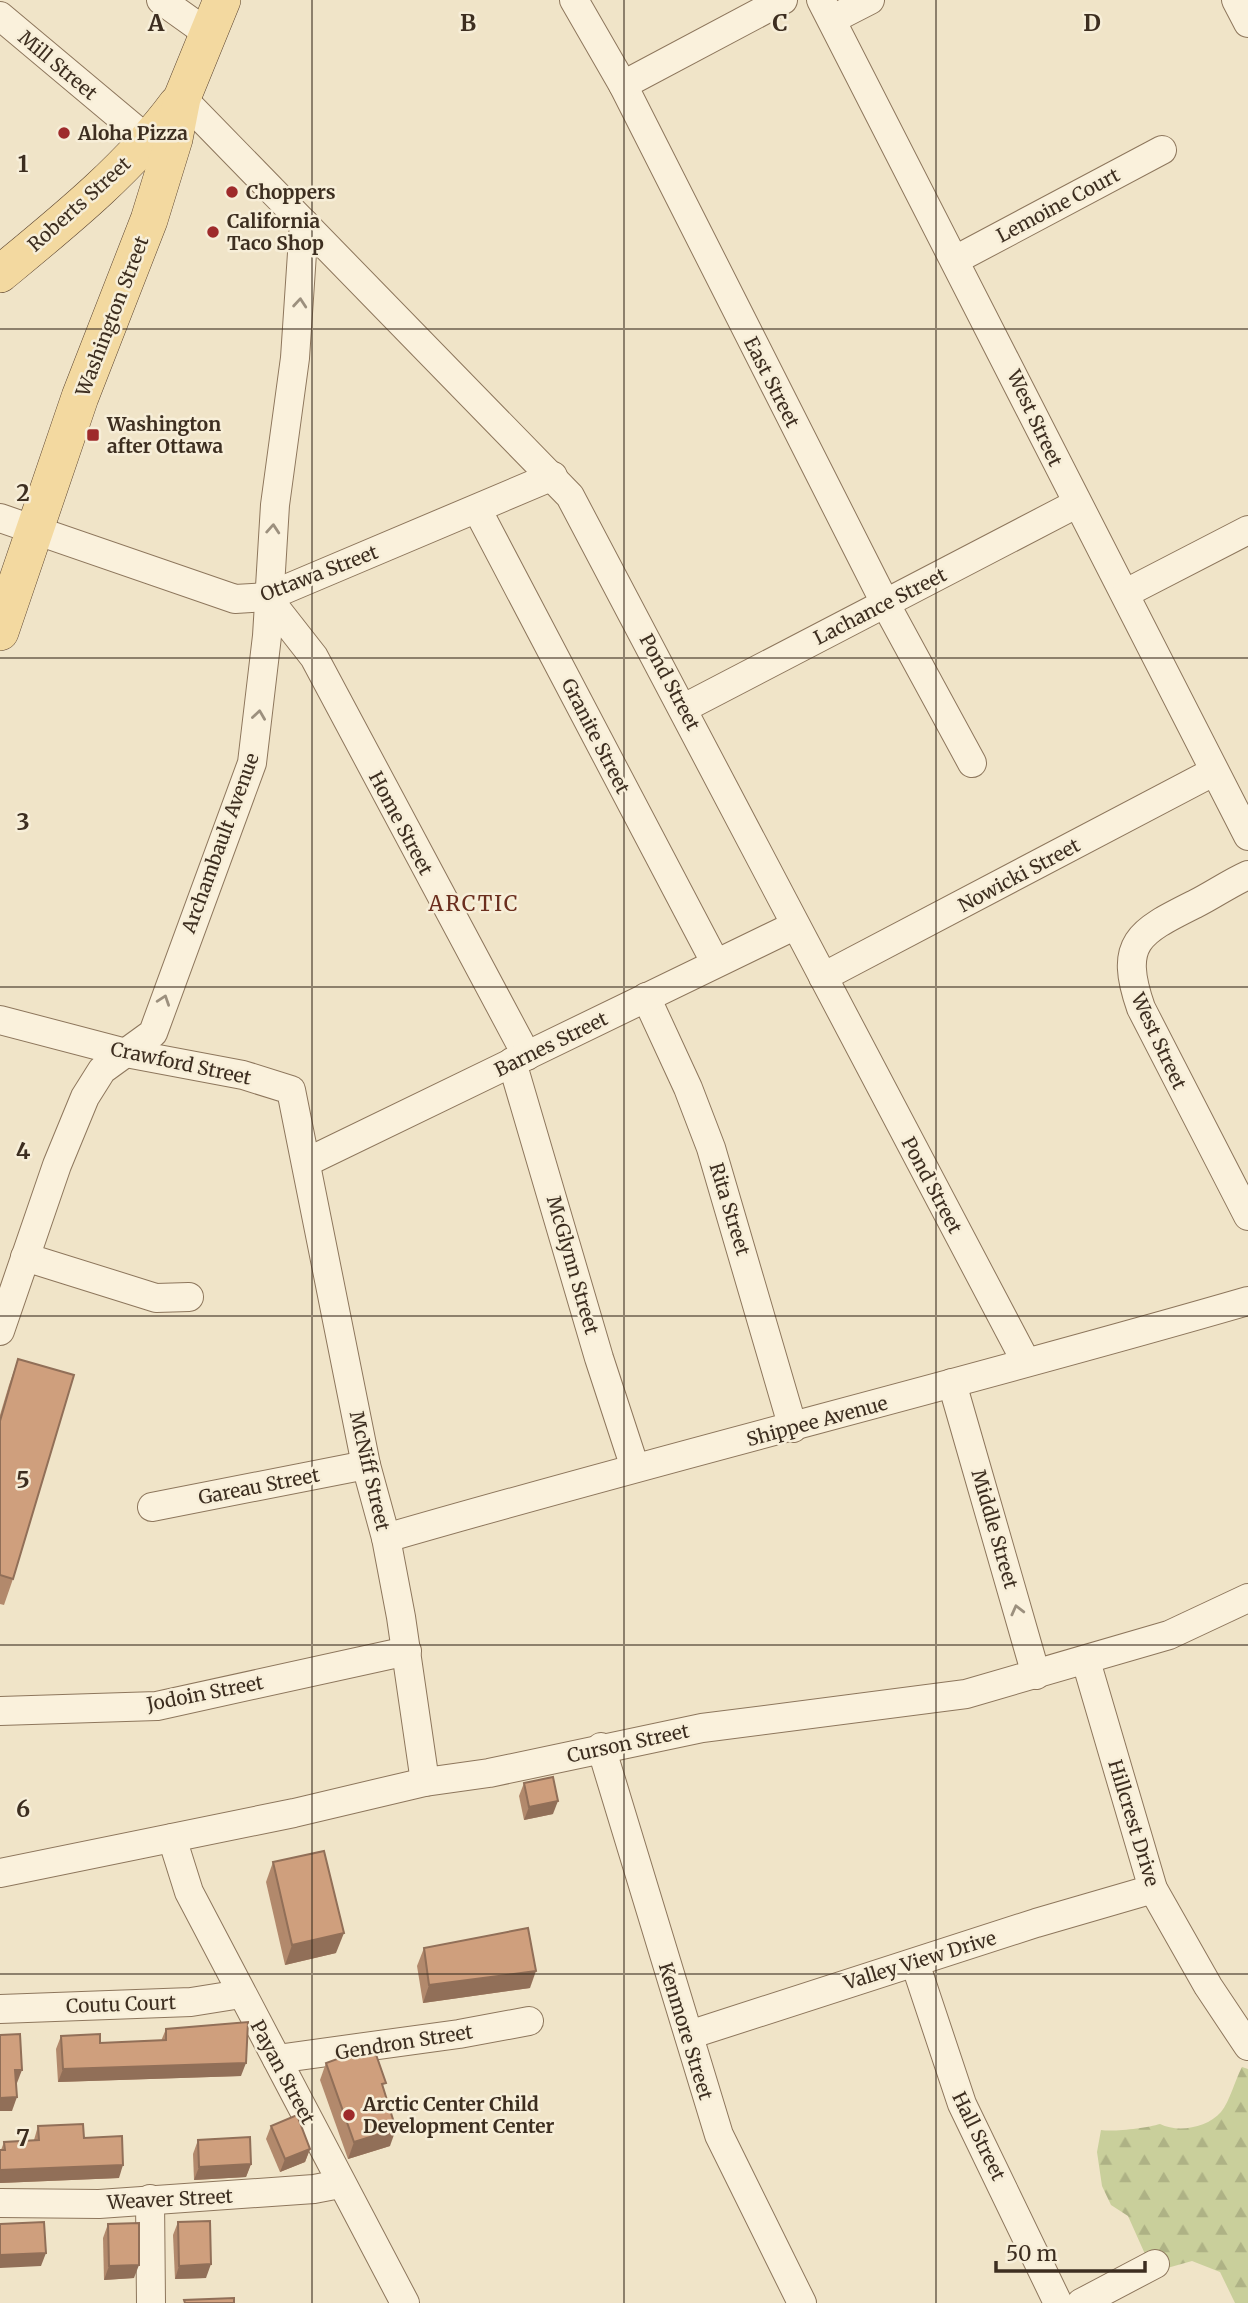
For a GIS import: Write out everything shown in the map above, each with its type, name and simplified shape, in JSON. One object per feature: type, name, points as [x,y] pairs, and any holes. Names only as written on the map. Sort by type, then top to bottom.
[{"type":"main road","name":"Washington Street","points":[[0,632],[80,397],[149,220],[174,139],[182,98],[210,35],[222,0]]},
{"type":"main road","name":"Roberts Street","points":[[0,274],[52,231],[148,140],[182,98]]},
{"type":"street","points":[[161,0],[210,35]]},
{"type":"street","name":"East Street","points":[[574,0],[623,85],[885,603],[972,763]]},
{"type":"street","points":[[623,85],[783,0]]},
{"type":"street","points":[[827,10],[870,0]]},
{"type":"street","points":[[1236,0],[1248,23]]},
{"type":"street","name":"West Street","points":[[827,10],[1007,360],[1076,504],[1126,593],[1213,772],[1248,836]]},
{"type":"street","name":"Mill Street","points":[[0,16],[148,140]]},
{"type":"street","name":"Pond Street","points":[[182,98],[468,394],[554,476],[582,516],[684,708],[794,926],[823,976],[1026,1362]]},
{"type":"street","name":"Lemoine Court","points":[[955,260],[1162,150]]},
{"type":"street","name":"Archambault Avenue","points":[[0,1331],[85,1097],[102,1070],[153,1033],[253,763],[267,636],[267,597],[275,505],[295,358],[304,223]]},
{"type":"street","name":"Ottawa Street","points":[[0,518],[235,599],[267,597],[554,476]]},
{"type":"street","name":"Lachance Street","points":[[684,708],[1076,504]]},
{"type":"street","name":"Granite Street","points":[[477,509],[715,962]]},
{"type":"street","points":[[1126,593],[1248,530]]},
{"type":"street","name":"Home Street","points":[[267,597],[314,657],[519,1059]]},
{"type":"street","name":"Nowicki Street","points":[[823,976],[1213,772]]},
{"type":"street","name":"West Street","points":[[1247,1213],[1141,1008],[1131,980],[1130,958],[1135,943],[1152,925],[1248,875]]},
{"type":"street","name":"Barnes Street","points":[[307,1162],[794,926]]},
{"type":"street","name":"Rita Street","points":[[646,998],[688,1088],[711,1148],[793,1428]]},
{"type":"street","name":"Crawford Street","points":[[0,1020],[126,1053],[243,1074],[290,1090],[307,1162]]},
{"type":"street","name":"McGlynn Street","points":[[519,1059],[599,1359],[635,1468]]},
{"type":"street","name":"McNiff Street","points":[[307,1162],[366,1465],[386,1538],[407,1651],[425,1782]]},
{"type":"street","points":[[25,1257],[156,1298],[189,1297]]},
{"type":"street","name":"Shippee Avenue","points":[[386,1538],[1248,1301]]},
{"type":"street","name":"Middle Street","points":[[952,1383],[1036,1675]]},
{"type":"street","name":"Gareau Street","points":[[152,1507],[366,1465]]},
{"type":"street","name":"Curson Street","points":[[0,1873],[425,1782],[489,1773],[601,1747],[702,1728],[966,1694],[1086,1661],[1197,1624],[1248,1598]]},
{"type":"street","name":"Jodoin Street","points":[[0,1712],[157,1706],[407,1651]]},
{"type":"street","name":"Hillcrest Drive","points":[[1086,1661],[1146,1855],[1153,1889],[1208,1986],[1248,2046]]},
{"type":"street","name":"Kenmore Street","points":[[601,1747],[719,2135],[802,2303]]},
{"type":"street","name":"Payan Street","points":[[172,1838],[189,1892],[340,2184],[405,2303]]},
{"type":"street","name":"Valley View Drive","points":[[689,2035],[1048,1919],[1153,1889]]},
{"type":"street","name":"Hall Street","points":[[915,1963],[962,2104],[1058,2303]]},
{"type":"street","name":"Coutu Court","points":[[0,2009],[191,2002],[241,1994]]},
{"type":"street","name":"Gendron Street","points":[[277,2059],[458,2034],[529,2021]]},
{"type":"street","name":"Weaver Street","points":[[0,2203],[99,2204],[286,2192],[340,2184]]},
{"type":"street","points":[[150,2199],[150,2303]]},
{"type":"street","points":[[1081,2303],[1155,2264]]},
{"type":"green space","points":[[1242,2067],[1248,2069],[1248,2303],[1235,2303],[1220,2272],[1192,2261],[1153,2272],[1128,2216],[1111,2205],[1102,2186],[1097,2152],[1101,2130],[1160,2124],[1184,2128],[1208,2122],[1221,2112]]},
{"type":"building","points":[[18,1359],[74,1375],[13,1579],[0,1575],[0,1421]]},
{"type":"building","points":[[553,1777],[558,1801],[529,1807],[524,1783]]},
{"type":"building","points":[[324,1851],[344,1933],[292,1945],[273,1862]]},
{"type":"building","points":[[528,1928],[536,1971],[429,1985],[424,1948]]},
{"type":"building","points":[[248,2022],[246,2063],[63,2069],[61,2036],[100,2034],[100,2043],[166,2040],[166,2029]]},
{"type":"building","points":[[20,2034],[22,2070],[15,2070],[17,2097],[0,2098],[0,2035]]},
{"type":"building","points":[[373,2046],[386,2083],[382,2084],[396,2129],[354,2142],[326,2063]]},
{"type":"building","points":[[297,2115],[310,2149],[285,2159],[271,2126]]},
{"type":"building","points":[[83,2124],[84,2138],[122,2136],[123,2165],[0,2170],[0,2150],[5,2150],[4,2142],[39,2140],[38,2126]]},
{"type":"building","points":[[250,2137],[251,2164],[199,2167],[198,2140]]},
{"type":"building","points":[[210,2221],[211,2264],[179,2266],[178,2222]]},
{"type":"building","points":[[44,2222],[46,2253],[0,2255],[0,2224]]},
{"type":"building","points":[[139,2223],[139,2265],[109,2266],[108,2224]]},
{"type":"building","points":[[234,2298],[234,2303],[185,2303],[184,2300]]},
{"type":"place","name":"Aloha Pizza","points":[[64,133]]},
{"type":"place","name":"Choppers","points":[[232,192]]},
{"type":"place","name":"California Taco Shop","points":[[213,232]]},
{"type":"place","name":"Washington after Ottawa","points":[[93,435]]},
{"type":"place","name":"Arctic Center Child Development Center","points":[[349,2115]]},
{"type":"district","name":"ARCTIC","points":[[474,904]]}]
